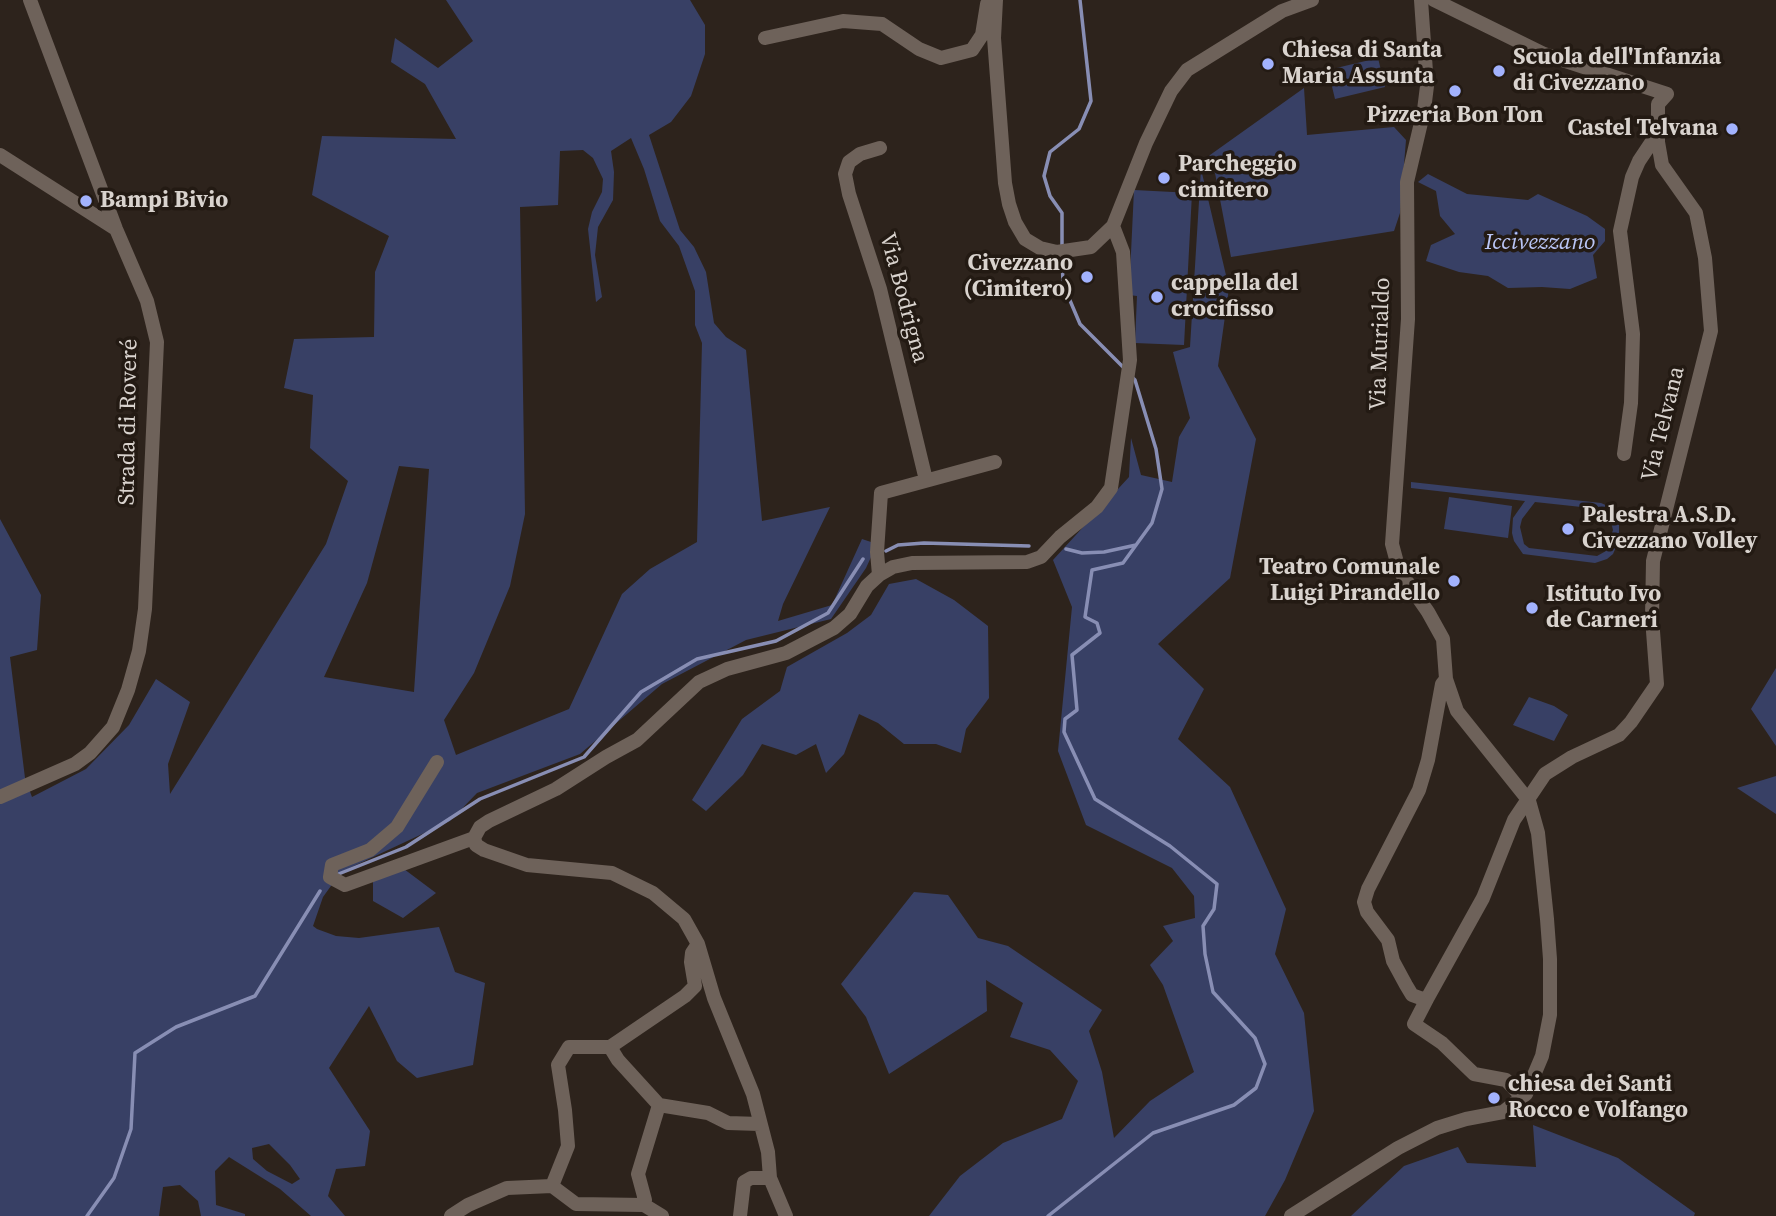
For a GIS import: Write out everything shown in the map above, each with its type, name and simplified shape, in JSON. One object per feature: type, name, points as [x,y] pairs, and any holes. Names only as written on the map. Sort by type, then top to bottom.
[{"type":"street","name":"Strada di Roveré","points":[[0,797],[75,764],[90,753],[113,727],[128,690],[139,651],[145,609],[157,342],[147,301],[116,229],[30,0]]},
{"type":"street","points":[[765,38],[843,21],[882,24],[919,49],[941,58],[972,50],[982,35],[987,4],[995,0],[994,38],[1009,204],[1025,239],[1040,248],[1057,252],[1091,247],[1113,226],[1146,143],[1171,91],[1186,70],[1282,11],[1312,0]]},
{"type":"street","name":"Via Murialdo","points":[[1421,0],[1427,86],[1407,182],[1408,319],[1392,544],[1399,570],[1443,639],[1446,679],[1457,711],[1529,801]]},
{"type":"street","name":"Via Telvana","points":[[1434,0],[1544,54],[1667,94],[1658,104],[1657,134],[1662,165],[1696,213],[1705,258],[1711,331],[1653,561],[1652,618],[1657,684],[1619,735],[1572,757],[1545,774],[1514,820],[1483,898],[1414,1024],[1442,1043],[1474,1074],[1506,1080],[1522,1097]]},
{"type":"street","name":"Via Telvana","points":[[1623,454],[1631,403],[1633,334],[1620,231],[1622,212],[1639,161],[1657,134]]},
{"type":"street","name":"Via Bodrigna","points":[[880,148],[860,154],[849,162],[845,174],[880,289],[926,480]]},
{"type":"street","points":[[0,155],[116,229]]},
{"type":"street","points":[[437,762],[397,827],[370,850],[332,865],[330,877],[345,885],[474,838],[480,827],[489,821],[556,789],[637,740],[699,682],[727,668],[786,653],[834,628],[850,614],[866,586],[893,567],[912,563],[1027,562],[1041,557],[1060,537],[1097,507],[1111,488],[1130,360],[1123,252],[1113,226]]},
{"type":"street","points":[[878,575],[881,493],[995,462]]},
{"type":"street","name":"Via Murialdo","points":[[1429,997],[1423,999],[1412,995],[1393,961],[1388,940],[1367,912],[1364,902],[1419,790],[1428,760],[1442,684],[1446,679]]},
{"type":"street","points":[[1292,1216],[1387,1155],[1437,1128],[1503,1112],[1526,1094],[1542,1056],[1550,1015],[1547,919],[1538,834],[1529,801]]},
{"type":"street","points":[[474,838],[476,845],[484,850],[527,865],[612,873],[653,893],[684,919],[698,944],[714,998],[743,1066],[768,1152],[770,1178],[786,1216]]},
{"type":"street","points":[[552,1186],[568,1146],[558,1066],[569,1047],[610,1047],[693,990],[695,983],[691,962],[692,953],[698,944]]},
{"type":"street","points":[[610,1047],[618,1060],[659,1105],[708,1113],[728,1123],[760,1124]]},
{"type":"street","points":[[644,1205],[638,1174],[659,1105]]},
{"type":"street","points":[[740,1216],[744,1182],[751,1178],[770,1178]]},
{"type":"street","points":[[451,1216],[468,1205],[507,1188],[552,1186],[576,1203],[644,1205],[662,1216]]},
{"type":"green space","points":[[446,0],[690,0],[705,25],[705,54],[691,96],[671,122],[649,135],[680,230],[694,247],[706,272],[714,323],[726,337],[746,350],[762,521],[830,507],[783,604],[778,621],[832,605],[862,539],[877,544],[866,568],[831,619],[746,640],[662,684],[580,754],[477,793],[450,821],[341,872],[323,897],[313,926],[336,936],[359,938],[439,927],[455,972],[485,983],[473,1065],[417,1078],[397,1061],[369,1006],[329,1068],[370,1131],[365,1166],[336,1169],[328,1196],[345,1216],[311,1216],[280,1189],[229,1157],[215,1171],[216,1205],[245,1216],[201,1216],[198,1201],[180,1185],[163,1187],[159,1216],[0,1216],[0,519],[41,595],[37,650],[10,657],[25,778],[32,797],[86,769],[129,725],[156,679],[190,702],[168,764],[170,794],[326,544],[348,481],[310,448],[313,395],[284,388],[294,339],[374,337],[375,272],[389,236],[312,195],[322,136],[456,139],[425,84],[391,62],[395,38],[438,68],[473,41]],"holes":[[[631,138],[660,221],[679,246],[695,291],[695,325],[702,343],[697,542],[650,569],[622,594],[569,709],[456,755],[444,720],[474,673],[510,586],[525,514],[520,207],[558,205],[560,151],[583,150],[593,158],[603,179],[602,192],[592,212],[588,229],[596,302],[602,297],[595,255],[598,227],[613,200],[614,172],[611,151]],[[399,466],[429,469],[414,692],[324,677],[367,583]],[[269,1144],[300,1179],[292,1184],[267,1171],[253,1159],[252,1148]]]},
{"type":"green space","points":[[1378,58],[1385,87],[1335,99],[1328,70]]},
{"type":"green space","points":[[1304,88],[1307,135],[1394,127],[1406,140],[1400,213],[1394,231],[1231,257],[1215,173],[1211,173],[1203,160]]},
{"type":"green space","points":[[1201,169],[1229,288],[1218,366],[1256,439],[1230,578],[1158,644],[1204,689],[1178,739],[1230,787],[1286,909],[1275,954],[1304,1013],[1314,1111],[1285,1180],[1265,1216],[929,1216],[960,1176],[1003,1143],[1062,1119],[1078,1081],[1050,1050],[1010,1037],[1023,1003],[986,980],[987,1011],[889,1074],[866,1017],[841,984],[914,892],[948,895],[978,938],[1008,946],[1102,1010],[1089,1031],[1102,1072],[1114,1138],[1150,1101],[1194,1072],[1163,985],[1150,965],[1173,941],[1163,926],[1195,918],[1194,896],[1172,868],[1086,825],[1058,751],[1072,607],[1053,560],[1129,477],[1131,438],[1141,475],[1172,482],[1179,437],[1190,418],[1173,352],[1190,347]]},
{"type":"green space","name":"Iccivezzano","points":[[1428,174],[1467,194],[1528,200],[1538,194],[1587,216],[1605,229],[1605,241],[1593,255],[1597,278],[1570,289],[1508,288],[1488,276],[1459,272],[1426,261],[1431,245],[1455,234],[1440,216],[1436,191],[1418,182]]},
{"type":"green space","points":[[1134,190],[1192,193],[1184,345],[1135,343],[1137,296],[1129,295]]},
{"type":"green space","points":[[1411,482],[1601,503],[1612,508],[1615,513],[1619,524],[1619,540],[1613,554],[1595,563],[1523,554],[1512,533],[1513,518],[1525,501],[1411,488]],"holes":[[[1535,502],[1600,509],[1609,514],[1613,530],[1606,551],[1597,556],[1529,548],[1524,544],[1520,527],[1522,519]]]},
{"type":"green space","points":[[1449,497],[1512,506],[1508,538],[1444,529]]},
{"type":"green space","points":[[916,579],[954,600],[988,626],[989,698],[966,729],[961,753],[936,744],[904,744],[878,723],[859,714],[844,754],[826,773],[816,744],[796,755],[762,744],[743,775],[706,811],[692,800],[742,719],[780,691],[787,667],[847,633],[871,615],[889,584]]},
{"type":"green space","points":[[1776,668],[1776,746],[1751,709]]},
{"type":"green space","points":[[1529,697],[1554,706],[1568,715],[1554,741],[1513,725]]},
{"type":"green space","points":[[1776,776],[1776,814],[1737,788]]},
{"type":"green space","points":[[404,869],[436,893],[403,918],[373,901],[373,881]]},
{"type":"green space","points":[[1533,1125],[1618,1158],[1695,1213],[1694,1216],[1351,1216],[1404,1166],[1458,1147],[1467,1163],[1536,1167]]},
{"type":"waterway","points":[[1062,246],[1062,213],[1050,196],[1044,176],[1050,152],[1079,129],[1091,101],[1080,0]]},
{"type":"waterway","points":[[1062,254],[1063,284],[1080,324],[1124,368]]},
{"type":"waterway","points":[[1048,1216],[1153,1133],[1234,1105],[1256,1088],[1265,1064],[1255,1038],[1213,992],[1205,954],[1203,926],[1214,909],[1217,884],[1170,846],[1095,799],[1064,732],[1065,719],[1077,710],[1072,655],[1100,633],[1097,623],[1085,617],[1092,570],[1123,563],[1152,523],[1162,489],[1156,449],[1135,380],[1131,376]]},
{"type":"waterway","points":[[886,551],[898,545],[924,543],[1029,546]]},
{"type":"waterway","points":[[1066,549],[1082,553],[1104,552],[1136,545]]},
{"type":"waterway","points":[[336,875],[406,847],[480,799],[584,757],[641,692],[697,659],[776,641],[828,613],[863,559]]},
{"type":"waterway","points":[[87,1216],[114,1178],[131,1129],[135,1053],[176,1027],[255,996],[320,891]]},
{"type":"place","name":"Chiesa di Santa Maria Assunta","points":[[1268,64]]},
{"type":"place","name":"Scuola dell'Infanzia di Civezzano","points":[[1499,71]]},
{"type":"place","name":"Pizzeria Bon Ton","points":[[1455,91]]},
{"type":"place","name":"Castel Telvana","points":[[1732,129]]},
{"type":"place","name":"Parcheggio cimitero","points":[[1164,178]]},
{"type":"place","name":"Bampi Bivio","points":[[86,201]]},
{"type":"place","name":"Civezzano (Cimitero)","points":[[1087,277]]},
{"type":"place","name":"cappella del crocifisso","points":[[1157,297]]},
{"type":"place","name":"Palestra A.S.D. Civezzano Volley","points":[[1568,529]]},
{"type":"place","name":"Teatro Comunale Luigi Pirandello","points":[[1454,581]]},
{"type":"place","name":"Istituto Ivo de Carneri","points":[[1532,608]]},
{"type":"place","name":"chiesa dei Santi Rocco e Volfango","points":[[1494,1098]]}]
